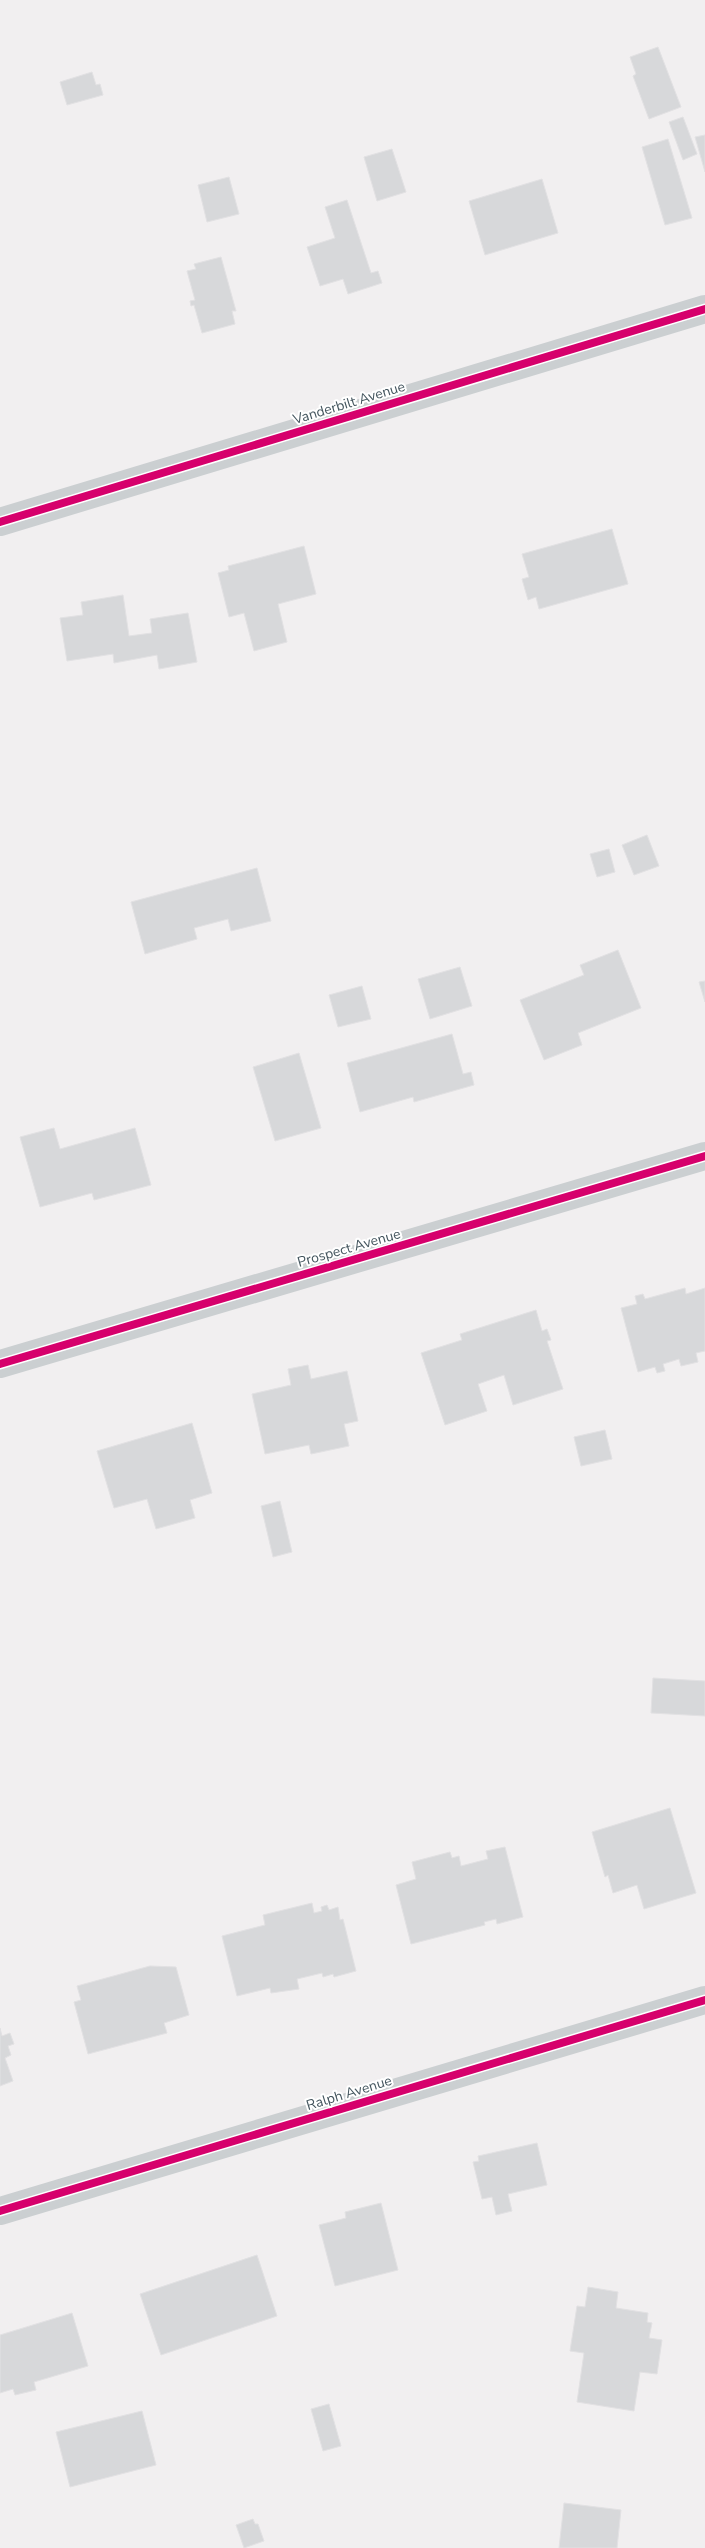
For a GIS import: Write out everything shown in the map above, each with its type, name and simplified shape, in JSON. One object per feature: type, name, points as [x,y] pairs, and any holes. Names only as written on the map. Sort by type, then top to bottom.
[{"type":"street","name":"Vanderbilt Avenue","points":[[0,522],[705,309]]},
{"type":"street","name":"Prospect Avenue","points":[[0,1364],[705,1156]]},
{"type":"street","name":"Ralph Avenue","points":[[0,2211],[705,2000]]},
{"type":"building","points":[[658,47],[681,107],[649,119],[633,76],[636,74],[630,57]]},
{"type":"building","points":[[92,72],[96,85],[100,84],[103,95],[67,105],[60,82]]},
{"type":"building","points":[[683,117],[697,154],[683,160],[669,122]]},
{"type":"building","points":[[705,135],[705,172],[695,137]]},
{"type":"building","points":[[668,139],[692,218],[665,225],[642,147]]},
{"type":"building","points":[[392,149],[406,192],[377,201],[364,157]]},
{"type":"building","points":[[229,177],[239,214],[207,222],[198,185]]},
{"type":"building","points":[[542,179],[558,233],[485,255],[469,201]]},
{"type":"building","points":[[347,200],[371,273],[378,271],[382,283],[348,294],[343,279],[320,286],[307,247],[335,238],[325,207]]},
{"type":"building","points":[[221,257],[236,311],[232,311],[235,324],[202,333],[194,305],[191,306],[190,301],[195,300],[187,271],[196,269],[194,264]]},
{"type":"building","points":[[612,529],[628,584],[539,609],[536,597],[528,600],[522,579],[529,577],[522,554]]},
{"type":"building","points":[[304,546],[316,594],[278,604],[287,642],[254,651],[244,613],[229,617],[218,573],[229,570],[228,566]]},
{"type":"building","points":[[123,595],[129,636],[152,633],[150,619],[188,613],[197,662],[159,669],[157,655],[114,663],[113,654],[67,661],[60,618],[83,615],[81,602]]},
{"type":"building","points":[[647,835],[659,866],[634,875],[622,845]]},
{"type":"building","points":[[609,849],[615,872],[597,877],[590,854]]},
{"type":"building","points":[[257,868],[271,921],[231,931],[228,919],[194,928],[197,939],[145,954],[131,902]]},
{"type":"building","points":[[618,950],[641,1008],[578,1033],[582,1045],[544,1060],[520,1000],[584,975],[580,965]]},
{"type":"building","points":[[460,967],[472,1006],[430,1019],[418,979]]},
{"type":"building","points":[[705,981],[705,1002],[699,982]]},
{"type":"building","points":[[362,986],[371,1019],[338,1027],[329,995]]},
{"type":"building","points":[[452,1034],[463,1074],[471,1072],[474,1085],[414,1102],[413,1097],[360,1112],[347,1063]]},
{"type":"building","points":[[299,1053],[321,1128],[275,1141],[253,1067]]},
{"type":"building","points":[[54,1128],[60,1149],[135,1128],[151,1185],[94,1200],[92,1193],[40,1207],[20,1137]]},
{"type":"building","points":[[685,1288],[686,1294],[705,1288],[705,1351],[696,1353],[698,1362],[681,1366],[679,1359],[663,1364],[665,1371],[657,1373],[655,1367],[638,1372],[621,1308],[637,1304],[635,1296],[643,1294],[645,1299]]},
{"type":"building","points":[[536,1310],[542,1331],[547,1329],[551,1340],[547,1341],[563,1389],[513,1405],[504,1375],[478,1384],[487,1411],[445,1425],[421,1353],[462,1340],[460,1334]]},
{"type":"building","points":[[308,1365],[311,1379],[347,1371],[358,1421],[344,1424],[349,1446],[311,1454],[309,1445],[265,1454],[252,1394],[291,1385],[288,1369]]},
{"type":"building","points":[[192,1423],[212,1493],[190,1500],[195,1518],[156,1529],[147,1499],[114,1508],[97,1451]]},
{"type":"building","points":[[605,1430],[612,1459],[581,1466],[574,1437]]},
{"type":"building","points":[[280,1501],[292,1552],[273,1557],[261,1506]]},
{"type":"building","points":[[653,1678],[705,1681],[705,1716],[651,1713]]},
{"type":"building","points":[[670,1808],[696,1893],[644,1909],[637,1885],[613,1893],[608,1875],[605,1877],[592,1832]]},
{"type":"building","points":[[505,1847],[523,1917],[497,1924],[496,1919],[484,1922],[485,1925],[411,1944],[396,1885],[416,1879],[412,1862],[450,1852],[452,1858],[459,1856],[461,1866],[488,1859],[486,1851]]},
{"type":"building","points":[[312,1903],[314,1913],[322,1911],[321,1907],[327,1905],[329,1910],[338,1907],[340,1920],[343,1919],[356,1971],[334,1977],[333,1974],[323,1977],[322,1973],[297,1979],[299,1989],[271,1993],[270,1988],[237,1996],[222,1936],[265,1925],[263,1915]]},
{"type":"building","points":[[150,1966],[176,1967],[189,2015],[164,2023],[167,2033],[88,2054],[74,2002],[81,2000],[77,1986]]},
{"type":"building","points":[[0,2028],[2,2036],[10,2033],[14,2044],[8,2046],[11,2055],[5,2058],[13,2081],[0,2086]]},
{"type":"building","points":[[537,2143],[547,2185],[508,2194],[512,2211],[496,2215],[492,2197],[482,2199],[473,2162],[479,2161],[478,2156]]},
{"type":"building","points":[[381,2203],[398,2270],[335,2286],[319,2225],[346,2218],[345,2212]]},
{"type":"building","points":[[257,2255],[277,2316],[161,2355],[140,2294]]},
{"type":"building","points":[[588,2287],[618,2292],[616,2308],[648,2313],[647,2322],[652,2323],[649,2338],[662,2340],[657,2374],[640,2372],[634,2411],[577,2402],[584,2353],[570,2351],[577,2306],[585,2307]]},
{"type":"building","points":[[72,2313],[88,2366],[34,2382],[36,2390],[15,2395],[13,2389],[0,2393],[0,2335]]},
{"type":"building","points":[[329,2404],[341,2446],[323,2451],[311,2409]]},
{"type":"building","points":[[142,2411],[156,2465],[70,2487],[56,2432]]},
{"type":"building","points":[[564,2503],[621,2510],[617,2548],[559,2548]]},
{"type":"building","points":[[253,2519],[255,2524],[258,2524],[264,2541],[244,2548],[236,2525]]},
{"type":"cycle path","points":[[0,522],[705,309]]},
{"type":"cycle path","points":[[0,1364],[705,1156]]},
{"type":"cycle path","points":[[0,2211],[705,2000]]}]
